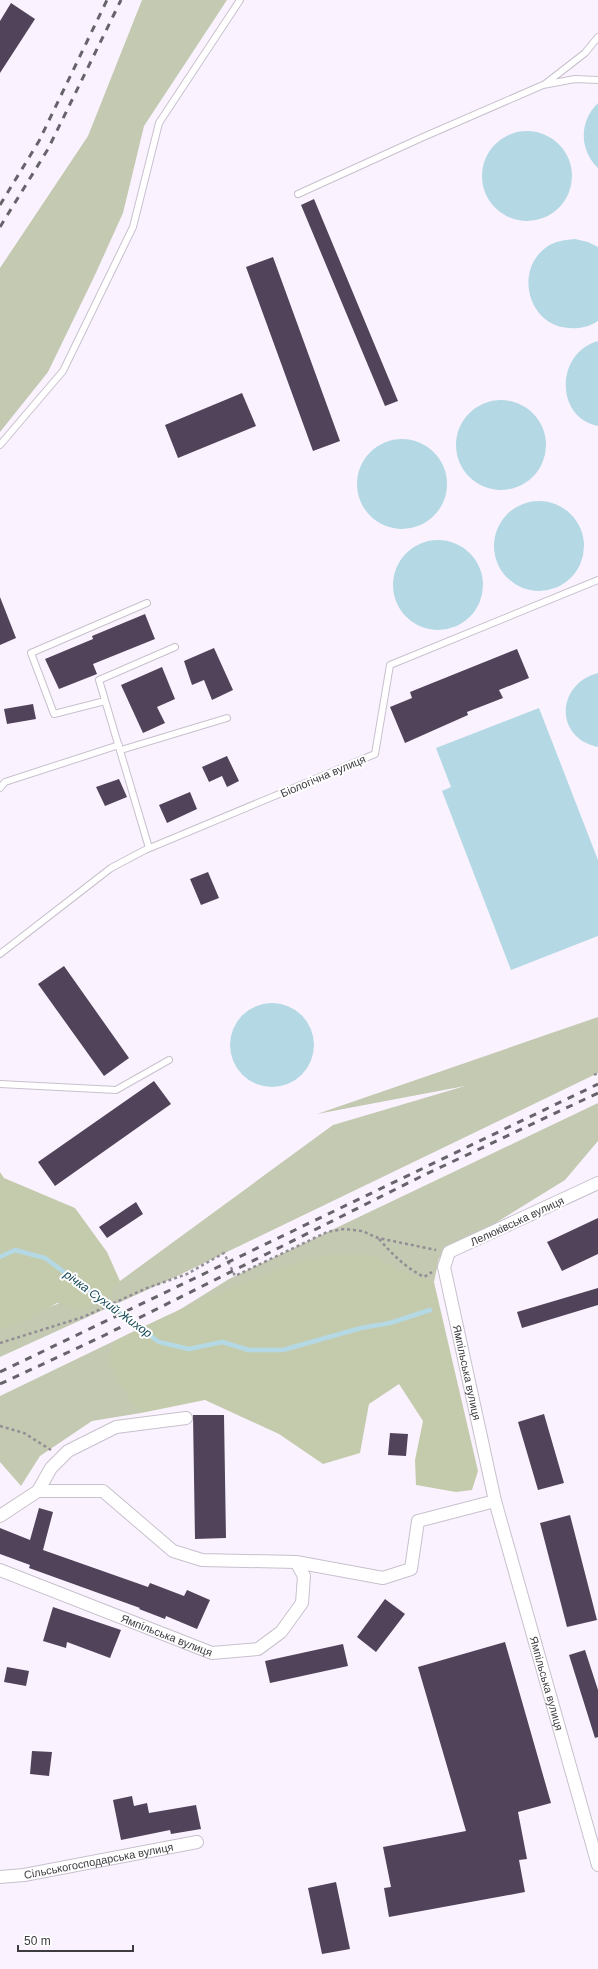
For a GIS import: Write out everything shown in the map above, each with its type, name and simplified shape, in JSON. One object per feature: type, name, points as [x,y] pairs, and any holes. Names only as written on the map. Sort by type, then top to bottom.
[{"type":"street","name":"Лелюківська вулиця","points":[[450,1252],[598,1183]]},
{"type":"street","points":[[444,1267],[450,1252]]},
{"type":"street","name":"Ямпільська вулиця","points":[[444,1267],[495,1501],[598,1865]]},
{"type":"street","points":[[0,1516],[38,1492],[51,1468],[68,1451],[116,1427],[186,1418]]},
{"type":"street","points":[[38,1492],[104,1491],[173,1551],[202,1560],[296,1562],[383,1578],[411,1569],[418,1521],[495,1501]]},
{"type":"street","name":"Ямпільська вулиця","points":[[0,1570],[212,1653],[258,1649],[281,1632],[302,1603],[304,1576],[296,1562]]},
{"type":"street","name":"Сільськогосподарська вулиця","points":[[0,1877],[24,1875],[196,1842]]},
{"type":"lane","points":[[0,445],[63,371],[133,227],[159,122],[240,0]]},
{"type":"lane","points":[[543,85],[585,53],[598,38]]},
{"type":"lane","points":[[298,194],[543,85],[575,79],[598,80]]},
{"type":"lane","name":"Біологічна вулиця","points":[[0,954],[111,868],[149,848],[375,754],[390,665],[598,580]]},
{"type":"lane","points":[[105,701],[54,714],[31,653],[147,603]]},
{"type":"lane","points":[[149,848],[99,680],[175,647]]},
{"type":"lane","points":[[0,788],[5,782],[120,747],[227,718]]},
{"type":"lane","points":[[0,1084],[116,1090],[169,1060]]},
{"type":"path","points":[[594,1075],[598,1074]]},
{"type":"path","points":[[0,1343],[68,1323],[99,1311],[147,1288],[187,1274],[224,1253],[235,1276],[327,1232],[344,1229],[362,1231],[378,1238],[450,1252]]},
{"type":"path","points":[[378,1238],[408,1269],[424,1277],[444,1267]]},
{"type":"path","points":[[0,1426],[24,1433],[55,1452]]},
{"type":"green space","points":[[142,0],[227,0],[144,126],[123,213],[94,277],[48,372],[0,432],[0,268],[88,136]]},
{"type":"green space","points":[[598,1017],[598,1073],[171,1279],[0,1357],[0,1325],[120,1281],[333,1125],[465,1086],[317,1114]]},
{"type":"green space","points":[[598,1103],[598,1141],[565,1180],[439,1258],[434,1282],[344,1275],[160,1322],[229,1279]]},
{"type":"green space","points":[[0,1172],[4,1178],[75,1208],[107,1252],[120,1281],[109,1295],[80,1311],[57,1303],[25,1321],[0,1330]]},
{"type":"green space","points":[[324,1255],[374,1255],[399,1270],[434,1282],[478,1471],[472,1490],[456,1492],[416,1485],[415,1460],[423,1421],[399,1384],[369,1404],[360,1453],[323,1464],[279,1434],[205,1400],[141,1413],[123,1389],[108,1361],[116,1340],[167,1315],[245,1282]]},
{"type":"green space","points":[[116,1340],[141,1413],[92,1421],[40,1456],[21,1486],[0,1462],[0,1396]]},
{"type":"water","points":[[598,103],[598,168],[587,153],[584,136],[587,118]]},
{"type":"water","points":[[527,131],[544,135],[559,144],[568,159],[572,176],[568,193],[559,208],[544,217],[527,221],[510,217],[495,208],[486,193],[482,176],[486,159],[495,144],[510,135]]},
{"type":"water","points":[[575,239],[588,242],[598,247],[598,321],[580,328],[569,328],[555,325],[544,318],[535,307],[530,295],[528,282],[531,268],[537,256],[551,244],[564,240]]},
{"type":"water","points":[[598,341],[598,426],[584,421],[574,411],[568,399],[566,385],[568,371],[574,358],[584,348]]},
{"type":"water","points":[[501,400],[518,404],[533,413],[542,428],[546,445],[542,462],[533,477],[518,486],[501,490],[484,486],[469,477],[460,462],[456,445],[460,428],[469,413],[484,404]]},
{"type":"water","points":[[402,439],[419,443],[434,452],[443,467],[447,484],[443,501],[434,516],[419,525],[402,529],[385,525],[370,516],[361,501],[357,484],[361,467],[370,452],[385,443]]},
{"type":"water","points":[[539,501],[556,505],[571,514],[580,529],[584,546],[580,563],[571,578],[556,587],[539,591],[522,587],[507,578],[498,563],[494,546],[498,529],[507,514],[522,505]]},
{"type":"water","points":[[438,540],[455,544],[470,553],[479,568],[483,585],[479,602],[470,617],[455,626],[438,630],[421,626],[406,617],[397,602],[393,585],[397,568],[406,553],[421,544]]},
{"type":"water","points":[[598,673],[598,747],[584,742],[574,733],[568,723],[566,711],[568,699],[574,688],[584,679]]},
{"type":"water","points":[[539,708],[598,860],[598,936],[511,970],[442,791],[451,787],[436,748]]},
{"type":"water","points":[[272,1003],[280,1004],[295,1010],[307,1022],[313,1037],[313,1053],[307,1068],[295,1080],[280,1086],[272,1087],[264,1086],[249,1080],[237,1068],[231,1053],[230,1045],[231,1037],[237,1022],[249,1010],[264,1004]]},
{"type":"building","points":[[11,3],[35,19],[0,73],[0,21]]},
{"type":"building","points":[[314,199],[398,401],[385,406],[301,205]]},
{"type":"building","points":[[273,257],[340,441],[313,451],[246,267]]},
{"type":"building","points":[[242,393],[256,426],[178,458],[165,425]]},
{"type":"building","points":[[0,597],[16,638],[0,645]]},
{"type":"building","points":[[145,614],[155,639],[93,664],[97,674],[59,689],[45,659],[93,639],[92,636]]},
{"type":"building","points":[[214,648],[233,690],[212,700],[204,680],[192,685],[184,661]]},
{"type":"building","points":[[517,649],[529,678],[499,690],[503,698],[467,712],[468,715],[405,743],[390,707],[412,698],[410,692]]},
{"type":"building","points":[[162,667],[175,699],[157,707],[165,723],[143,733],[121,685]]},
{"type":"building","points":[[33,704],[36,719],[7,724],[4,709]]},
{"type":"building","points":[[227,756],[239,781],[227,787],[222,776],[209,782],[202,767]]},
{"type":"building","points":[[119,779],[127,797],[105,806],[96,787]]},
{"type":"building","points":[[190,792],[197,809],[167,823],[159,805]]},
{"type":"building","points":[[208,872],[219,898],[201,905],[190,879]]},
{"type":"building","points":[[64,966],[129,1058],[104,1076],[38,984]]},
{"type":"building","points":[[154,1081],[171,1104],[55,1186],[38,1162]]},
{"type":"building","points":[[136,1202],[143,1214],[107,1238],[99,1227]]},
{"type":"building","points":[[598,1218],[598,1254],[562,1271],[547,1242]]},
{"type":"building","points":[[598,1288],[598,1305],[522,1328],[517,1312]]},
{"type":"building","points":[[544,1414],[564,1483],[538,1490],[518,1422]]},
{"type":"building","points":[[193,1415],[224,1415],[226,1538],[195,1539]]},
{"type":"building","points":[[390,1433],[408,1434],[406,1456],[388,1455]]},
{"type":"building","points":[[39,1508],[53,1512],[43,1550],[148,1587],[150,1583],[184,1596],[187,1590],[210,1600],[197,1629],[166,1616],[165,1619],[139,1609],[140,1608],[29,1568],[30,1565],[0,1554],[0,1528],[30,1540]]},
{"type":"building","points":[[570,1515],[597,1620],[567,1627],[540,1523]]},
{"type":"building","points":[[385,1599],[405,1614],[376,1652],[357,1637]]},
{"type":"building","points":[[53,1607],[121,1630],[110,1658],[67,1642],[66,1648],[43,1641]]},
{"type":"building","points":[[505,1642],[551,1803],[518,1812],[527,1859],[519,1860],[525,1892],[389,1917],[384,1888],[391,1887],[383,1847],[466,1831],[418,1667]]},
{"type":"building","points":[[343,1644],[348,1666],[270,1683],[265,1661]]},
{"type":"building","points":[[585,1650],[598,1690],[598,1737],[595,1738],[569,1655]]},
{"type":"building","points":[[7,1667],[29,1671],[26,1686],[4,1682]]},
{"type":"building","points":[[32,1751],[52,1752],[49,1776],[30,1774]]},
{"type":"building","points":[[132,1796],[134,1806],[147,1803],[149,1813],[196,1805],[201,1829],[171,1834],[170,1830],[121,1840],[113,1800]]},
{"type":"building","points":[[336,1882],[350,1949],[322,1954],[308,1888]]},
{"type":"waterway","name":"річка Сухий Жихор","points":[[0,1257],[15,1250],[45,1258],[159,1342],[189,1349],[222,1342],[249,1350],[283,1350],[361,1328],[390,1323],[430,1310]]},
{"type":"railway","points":[[0,205],[39,141],[107,0]]},
{"type":"railway","points":[[0,227],[48,149],[121,0]]},
{"type":"railway","points":[[0,1372],[598,1084]]},
{"type":"railway","points":[[0,1384],[101,1337],[420,1177],[598,1093]]}]
